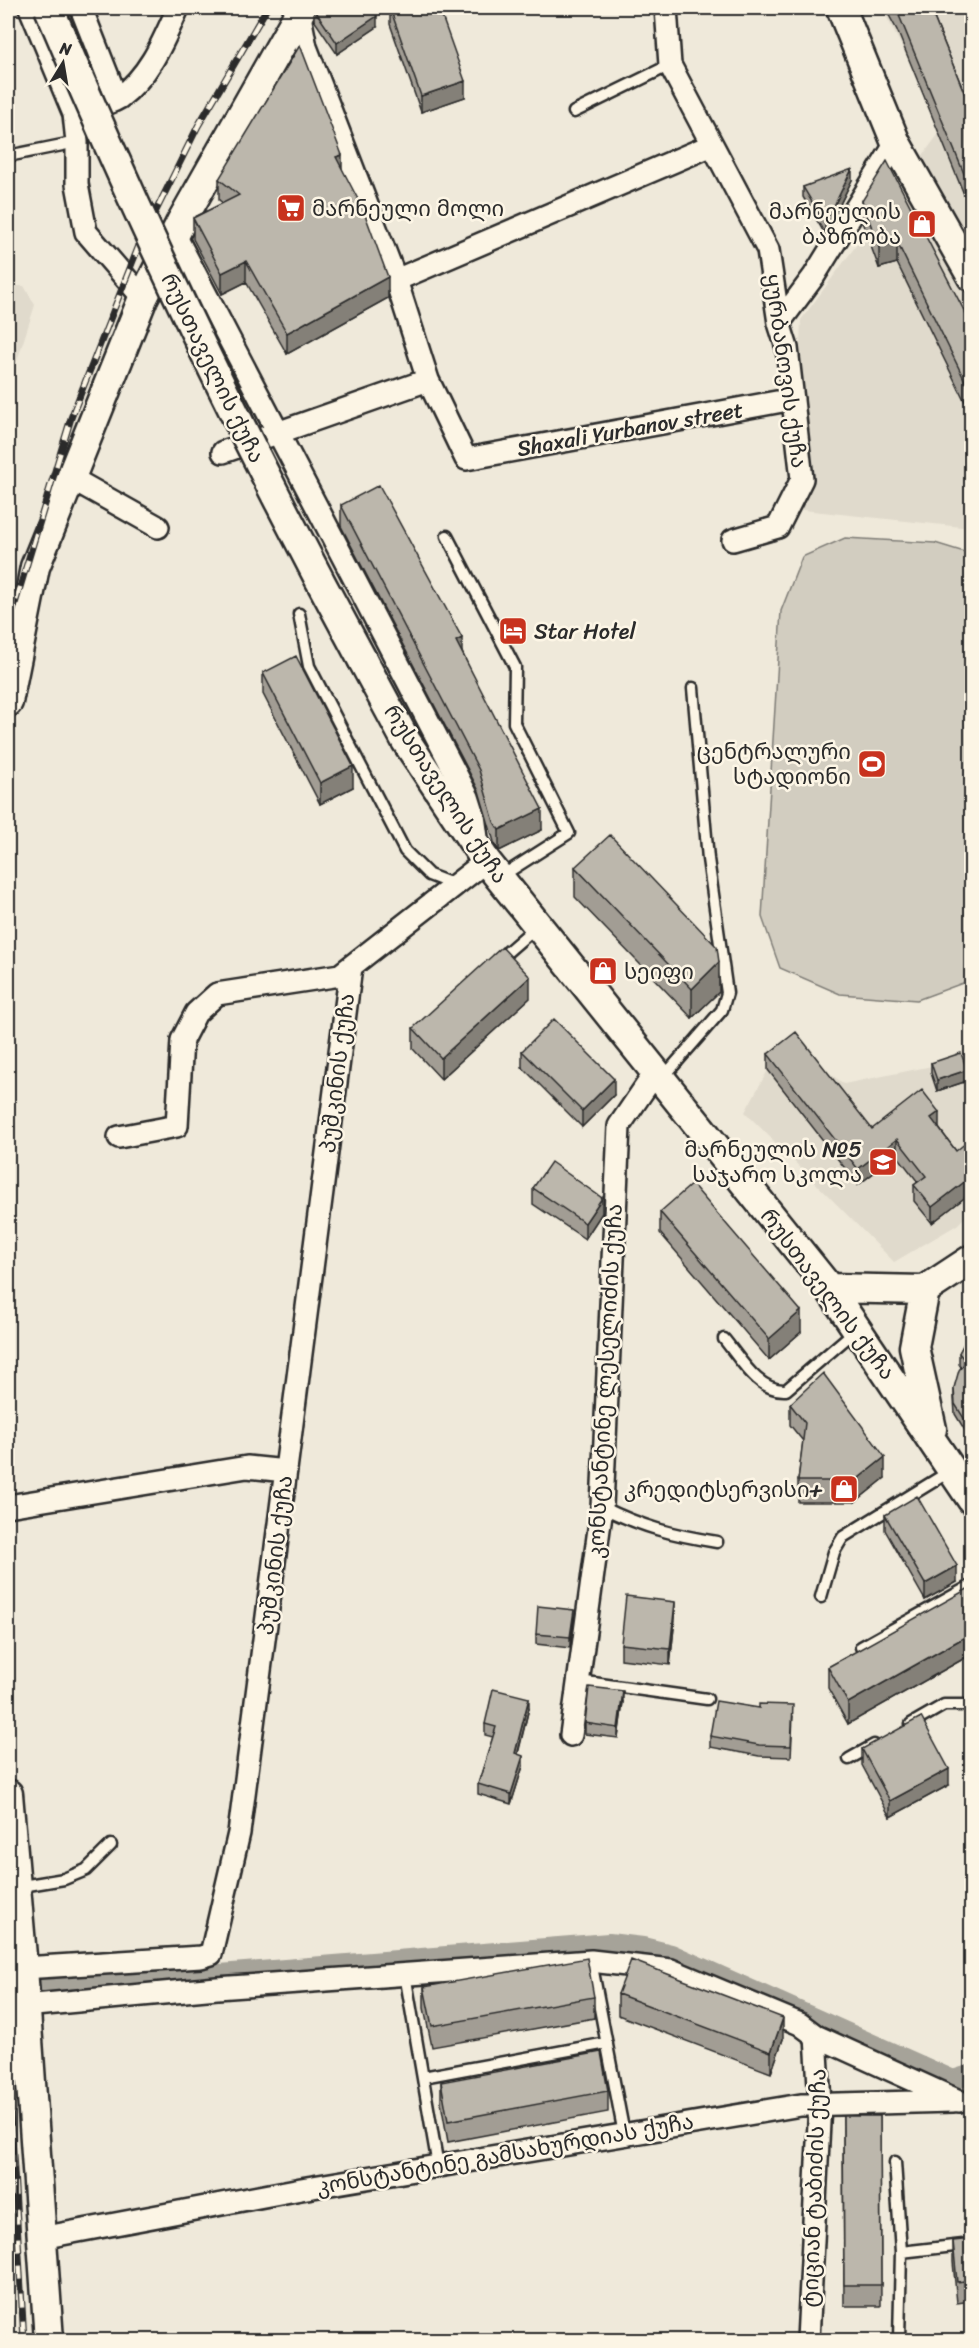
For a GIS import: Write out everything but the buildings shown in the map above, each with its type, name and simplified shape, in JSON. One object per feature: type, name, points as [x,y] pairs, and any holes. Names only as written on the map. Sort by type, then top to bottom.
[{"type":"street","points":[[30,8],[74,114],[77,184],[86,232],[143,298]]},
{"type":"street","name":"რუსთაველის ქუჩა","points":[[49,8],[161,261],[308,559],[406,741],[488,862],[829,1288],[972,1500]]},
{"type":"street","points":[[81,8],[117,99]]},
{"type":"street","points":[[74,114],[117,99],[148,68],[158,53],[177,8]]},
{"type":"street","name":"ყურბანოვის ქუჩა","points":[[666,8],[670,65],[768,250],[779,323],[787,348],[802,479],[778,527],[733,540]]},
{"type":"street","points":[[841,8],[896,143],[972,277]]},
{"type":"street","points":[[8,702],[35,567],[143,298],[175,235],[302,9]]},
{"type":"street","points":[[223,452],[428,380],[396,280],[306,47],[302,9]]},
{"type":"street","points":[[779,323],[814,276],[896,143]]},
{"type":"street","points":[[396,280],[712,145]]},
{"type":"street","points":[[119,1137],[177,1126],[182,1040],[196,1013],[217,994],[340,975],[488,862],[468,797],[175,235]]},
{"type":"street","name":"Shaxali Yurbanov street","points":[[428,380],[466,459],[793,399]]},
{"type":"street","points":[[72,478],[158,527]]},
{"type":"street","name":"პუშკინის ქუჩა","points":[[23,1968],[201,1957],[211,1954],[239,1833],[351,967]]},
{"type":"street","name":"კონსტანტინე ლესელიძის ქუჩა","points":[[571,1735],[602,1507],[619,1126],[658,1076]]},
{"type":"street","points":[[829,1288],[925,1290],[972,1260]]},
{"type":"street","points":[[925,1290],[914,1347],[936,1446]]},
{"type":"street","points":[[8,1506],[247,1467],[286,1472]]},
{"type":"street","points":[[8,1794],[23,1968],[49,2340]]},
{"type":"street","points":[[24,2006],[217,1988],[591,1961],[671,1970],[800,2024],[816,2036],[965,2099]]},
{"type":"street","name":"ტიციან ტაბიძის ქუჩა","points":[[808,2340],[820,2103],[816,2036]]},
{"type":"street","name":"კონსტანტინე გამსახურდიას ქუჩა","points":[[41,2238],[438,2166],[820,2103],[965,2099]]},
{"type":"lane","points":[[574,112],[670,65]]},
{"type":"lane","points":[[8,156],[77,142]]},
{"type":"lane","points":[[447,536],[515,667],[514,723],[569,833],[488,862]]},
{"type":"lane","points":[[299,614],[309,666],[405,851],[429,875],[455,885]]},
{"type":"lane","points":[[658,1076],[722,1010],[728,993],[708,859],[693,688]]},
{"type":"lane","points":[[493,965],[538,926]]},
{"type":"lane","points":[[724,1339],[765,1386],[775,1391],[786,1390],[858,1329]]},
{"type":"lane","points":[[821,1597],[834,1552],[843,1537],[952,1470]]},
{"type":"lane","points":[[602,1507],[642,1526],[671,1535],[717,1542]]},
{"type":"lane","points":[[861,1647],[972,1585]]},
{"type":"lane","points":[[579,1681],[707,1699]]},
{"type":"lane","points":[[849,1759],[944,1705],[972,1705]]},
{"type":"lane","points":[[16,1887],[64,1879],[86,1870],[111,1845]]},
{"type":"lane","points":[[591,1961],[624,2134]]},
{"type":"lane","points":[[405,1974],[438,2166]]},
{"type":"lane","points":[[423,2077],[607,2043]]},
{"type":"lane","points":[[895,2162],[901,2252],[899,2340]]},
{"type":"lane","points":[[901,2252],[972,2244]]},
{"type":"shaded area","name":"მარნეულის ბაზრობა","points":[[882,8],[971,8],[971,528],[794,509],[801,320],[943,128]]},
{"type":"shaded area","points":[[8,286],[24,286],[35,305],[8,389]]},
{"type":"shaded area","name":"ცენტრალური სტადიონი","points":[[845,538],[935,543],[971,554],[971,980],[917,1000],[840,994],[780,968],[762,917],[781,611],[802,557]]},
{"type":"shaded area","name":"მარნეულის №5 საჯარო სკოლა","points":[[796,1048],[844,1084],[971,1058],[971,1211],[957,1225],[894,1262],[745,1112],[768,1070]]},
{"type":"waterway","points":[[8,1991],[609,1943],[643,1947],[671,1954],[953,2080],[972,2074]]},
{"type":"railway","points":[[8,627],[71,418],[140,243],[198,126],[267,8]]},
{"type":"railway","points":[[8,2070],[24,2340]]},
{"type":"place","name":"მარნეული მოლი","points":[[291,208]]},
{"type":"place","name":"მარნეულის ბაზრობა","points":[[922,224]]},
{"type":"place","name":"Star Hotel","points":[[513,631]]},
{"type":"place","name":"ცენტრალური სტადიონი","points":[[872,764]]},
{"type":"place","name":"სეიფი","points":[[603,971]]},
{"type":"place","name":"მარნეულის №5 საჯარო სკოლა","points":[[883,1162]]},
{"type":"place","name":"კრედიტსერვისი+","points":[[844,1489]]}]
